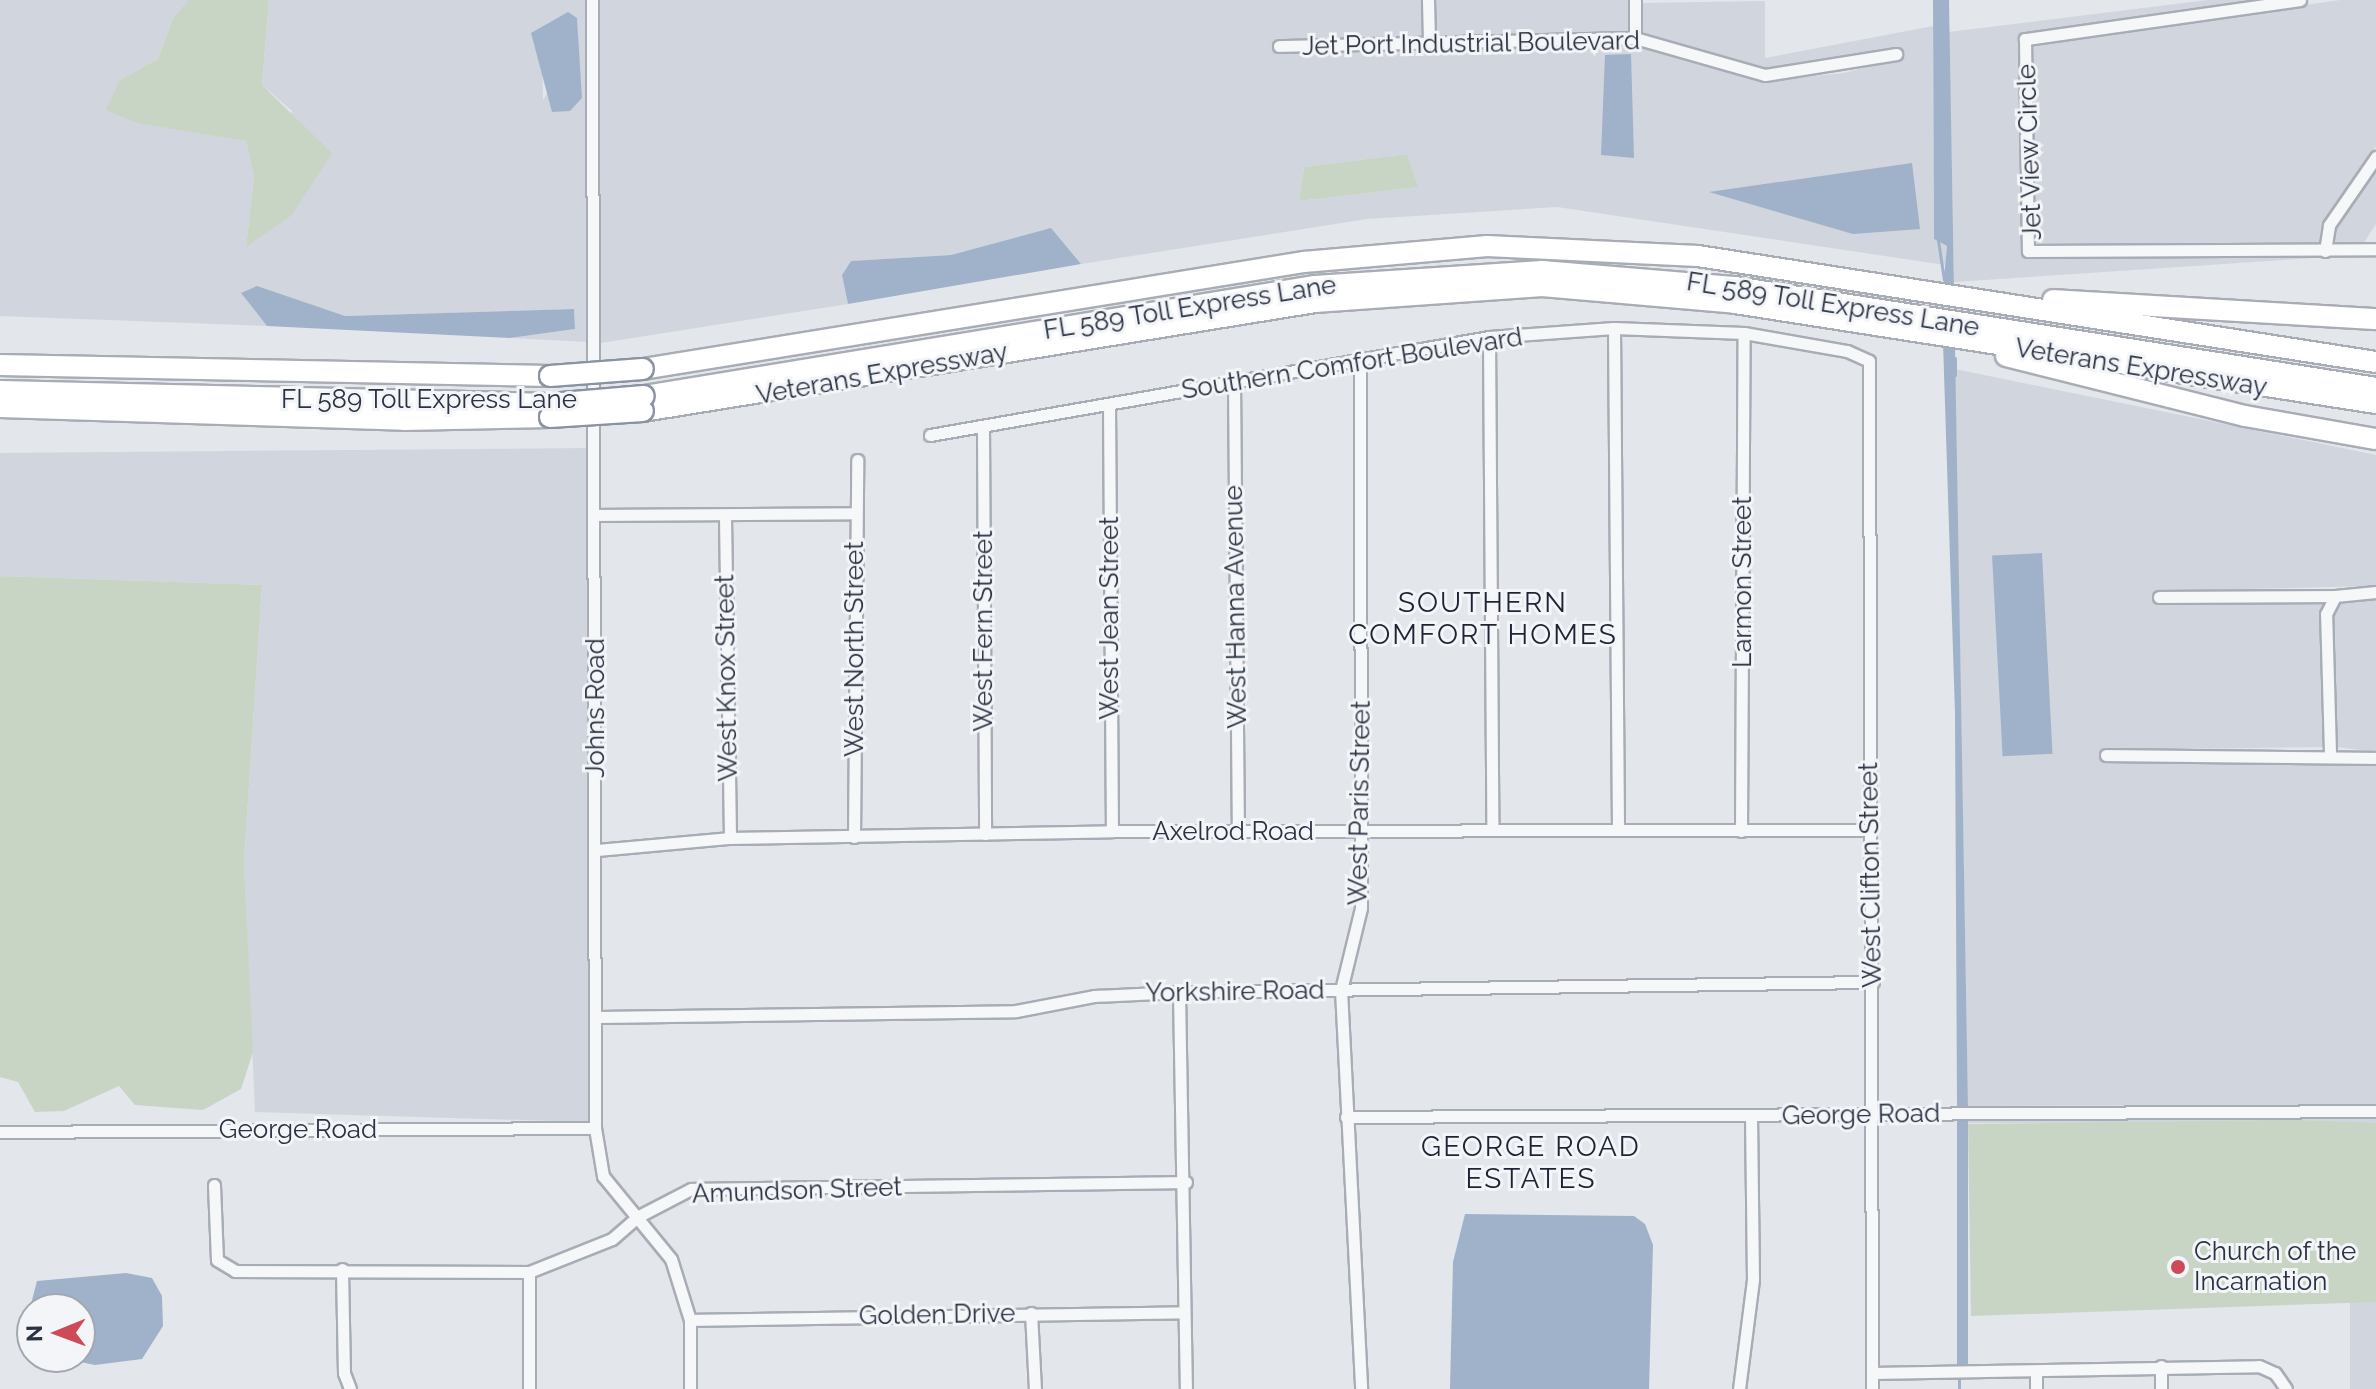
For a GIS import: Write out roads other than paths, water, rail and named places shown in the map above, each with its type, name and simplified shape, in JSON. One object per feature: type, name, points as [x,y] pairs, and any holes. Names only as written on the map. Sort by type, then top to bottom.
[{"type":"highway","name":"Veterans Expressway","points":[[0,365],[550,376],[643,369],[1304,262],[1425,248],[1654,251],[2376,362]]},
{"type":"highway","name":"Veterans Expressway","points":[[0,407],[404,420],[644,404],[1273,308],[1474,287],[1685,296],[1916,324],[1945,336],[1982,339],[2376,403]]},
{"type":"highway","points":[[1978,299],[2376,319]]},
{"type":"highway","name":"FL 589 Toll Express Lane","points":[[1916,324],[1982,339],[2376,388]]},
{"type":"highway","points":[[1982,339],[2066,375],[2376,439]]},
{"type":"highway","name":"FL 589 Toll Express Lane","points":[[0,391],[550,410]]},
{"type":"street","name":"Johns Road","points":[[592,0],[598,1017],[595,1128],[603,1176],[671,1259],[690,1320],[690,1389]]},
{"type":"street","points":[[1428,0],[1429,42]]},
{"type":"street","points":[[1635,0],[1635,38]]},
{"type":"street","name":"Jet View Circle","points":[[2300,0],[2025,39],[2028,251],[2376,249]]},
{"type":"street","name":"Jet Port Industrial Boulevard","points":[[1279,46],[1635,38],[1765,75],[1896,54]]},
{"type":"street","points":[[2325,251],[2329,225],[2376,157]]},
{"type":"street","points":[[1614,328],[1618,828]]},
{"type":"street","name":"Southern Comfort Boulevard","points":[[930,435],[983,428],[1360,357],[1489,337],[1614,328],[1744,333],[1847,351],[1869,361]]},
{"type":"street","name":"Larmon Street","points":[[1741,831],[1744,333]]},
{"type":"street","points":[[1489,337],[1492,827]]},
{"type":"street","name":"West Paris Street","points":[[1360,357],[1361,908],[1341,990],[1347,1185],[1358,1241],[1361,1389]]},
{"type":"street","name":"West Clifton Street","points":[[1869,361],[1872,1389]]},
{"type":"street","name":"West Hanna Avenue","points":[[1234,382],[1238,833]]},
{"type":"street","name":"West Jean Street","points":[[1109,405],[1112,831]]},
{"type":"street","name":"West Fern Street","points":[[983,428],[985,834]]},
{"type":"street","name":"West North Street","points":[[854,837],[857,460]]},
{"type":"street","points":[[596,515],[725,518],[856,513]]},
{"type":"street","name":"West Knox Street","points":[[725,518],[730,838]]},
{"type":"street","points":[[2159,597],[2335,596],[2376,592]]},
{"type":"street","points":[[2330,753],[2326,614],[2335,596]]},
{"type":"street","points":[[2106,755],[2330,753],[2376,758]]},
{"type":"street","name":"Axelrod Road","points":[[597,850],[730,838],[1112,831],[1361,832],[1492,827],[1870,830]]},
{"type":"street","name":"Yorkshire Road","points":[[598,1017],[1016,1011],[1094,996],[1179,992],[1873,982]]},
{"type":"street","points":[[1179,992],[1186,1182],[1186,1389]]},
{"type":"street","name":"George Road","points":[[1346,1117],[2376,1111]]},
{"type":"street","points":[[1739,1389],[1753,1279],[1751,1117]]},
{"type":"street","name":"George Road","points":[[0,1132],[595,1128]]},
{"type":"street","name":"Amundson Street","points":[[214,1185],[217,1260],[235,1271],[529,1272],[612,1239],[637,1217],[691,1189],[1186,1182]]},
{"type":"street","points":[[342,1269],[344,1373],[350,1389]]},
{"type":"street","points":[[529,1272],[529,1389]]},
{"type":"street","name":"Golden Drive","points":[[690,1320],[1184,1312]]},
{"type":"street","points":[[1031,1313],[1035,1389]]},
{"type":"street","points":[[2161,1366],[2161,1389]]},
{"type":"street","points":[[1872,1373],[2259,1366],[2275,1373],[2286,1389]]},
{"type":"street","points":[[2036,1371],[2036,1389]]},
{"type":"water","points":[[1933,0],[1949,0],[1954,289],[1943,288],[1947,246],[1934,239]]},
{"type":"water","points":[[568,12],[577,18],[582,98],[570,111],[552,112],[531,33]]},
{"type":"water","points":[[1631,54],[1634,158],[1601,155],[1605,55]]},
{"type":"water","points":[[1912,163],[1920,229],[1853,234],[1709,192]]},
{"type":"water","points":[[1051,228],[1081,264],[848,304],[842,275],[851,261],[951,255]]},
{"type":"water","points":[[257,286],[345,316],[574,309],[575,329],[510,338],[267,326],[241,293]]},
{"type":"water","points":[[1943,342],[1955,346],[1968,1106],[1957,1106],[1955,713]]},
{"type":"water","points":[[2042,553],[2053,754],[2003,756],[1992,556]]},
{"type":"water","points":[[1957,1118],[1968,1118],[1968,1366],[1957,1366]]},
{"type":"water","points":[[1465,1214],[1634,1216],[1645,1224],[1653,1245],[1649,1389],[1450,1389],[1453,1262]]},
{"type":"water","points":[[126,1273],[152,1278],[162,1296],[163,1326],[142,1359],[96,1365],[96,1293],[34,1293],[37,1281]]},
{"type":"waterway","points":[[1938,240],[1944,280]]},
{"type":"waterway","points":[[1955,358],[1955,375]]},
{"type":"waterway","points":[[1959,1377],[1959,1389]]},
{"type":"place","name":"Church of the Incarnation","points":[[2178,1267]]},
{"type":"district","name":"SOUTHERN COMFORT HOMES","points":[[1483,619]]},
{"type":"district","name":"GEORGE ROAD ESTATES","points":[[1531,1163]]}]
